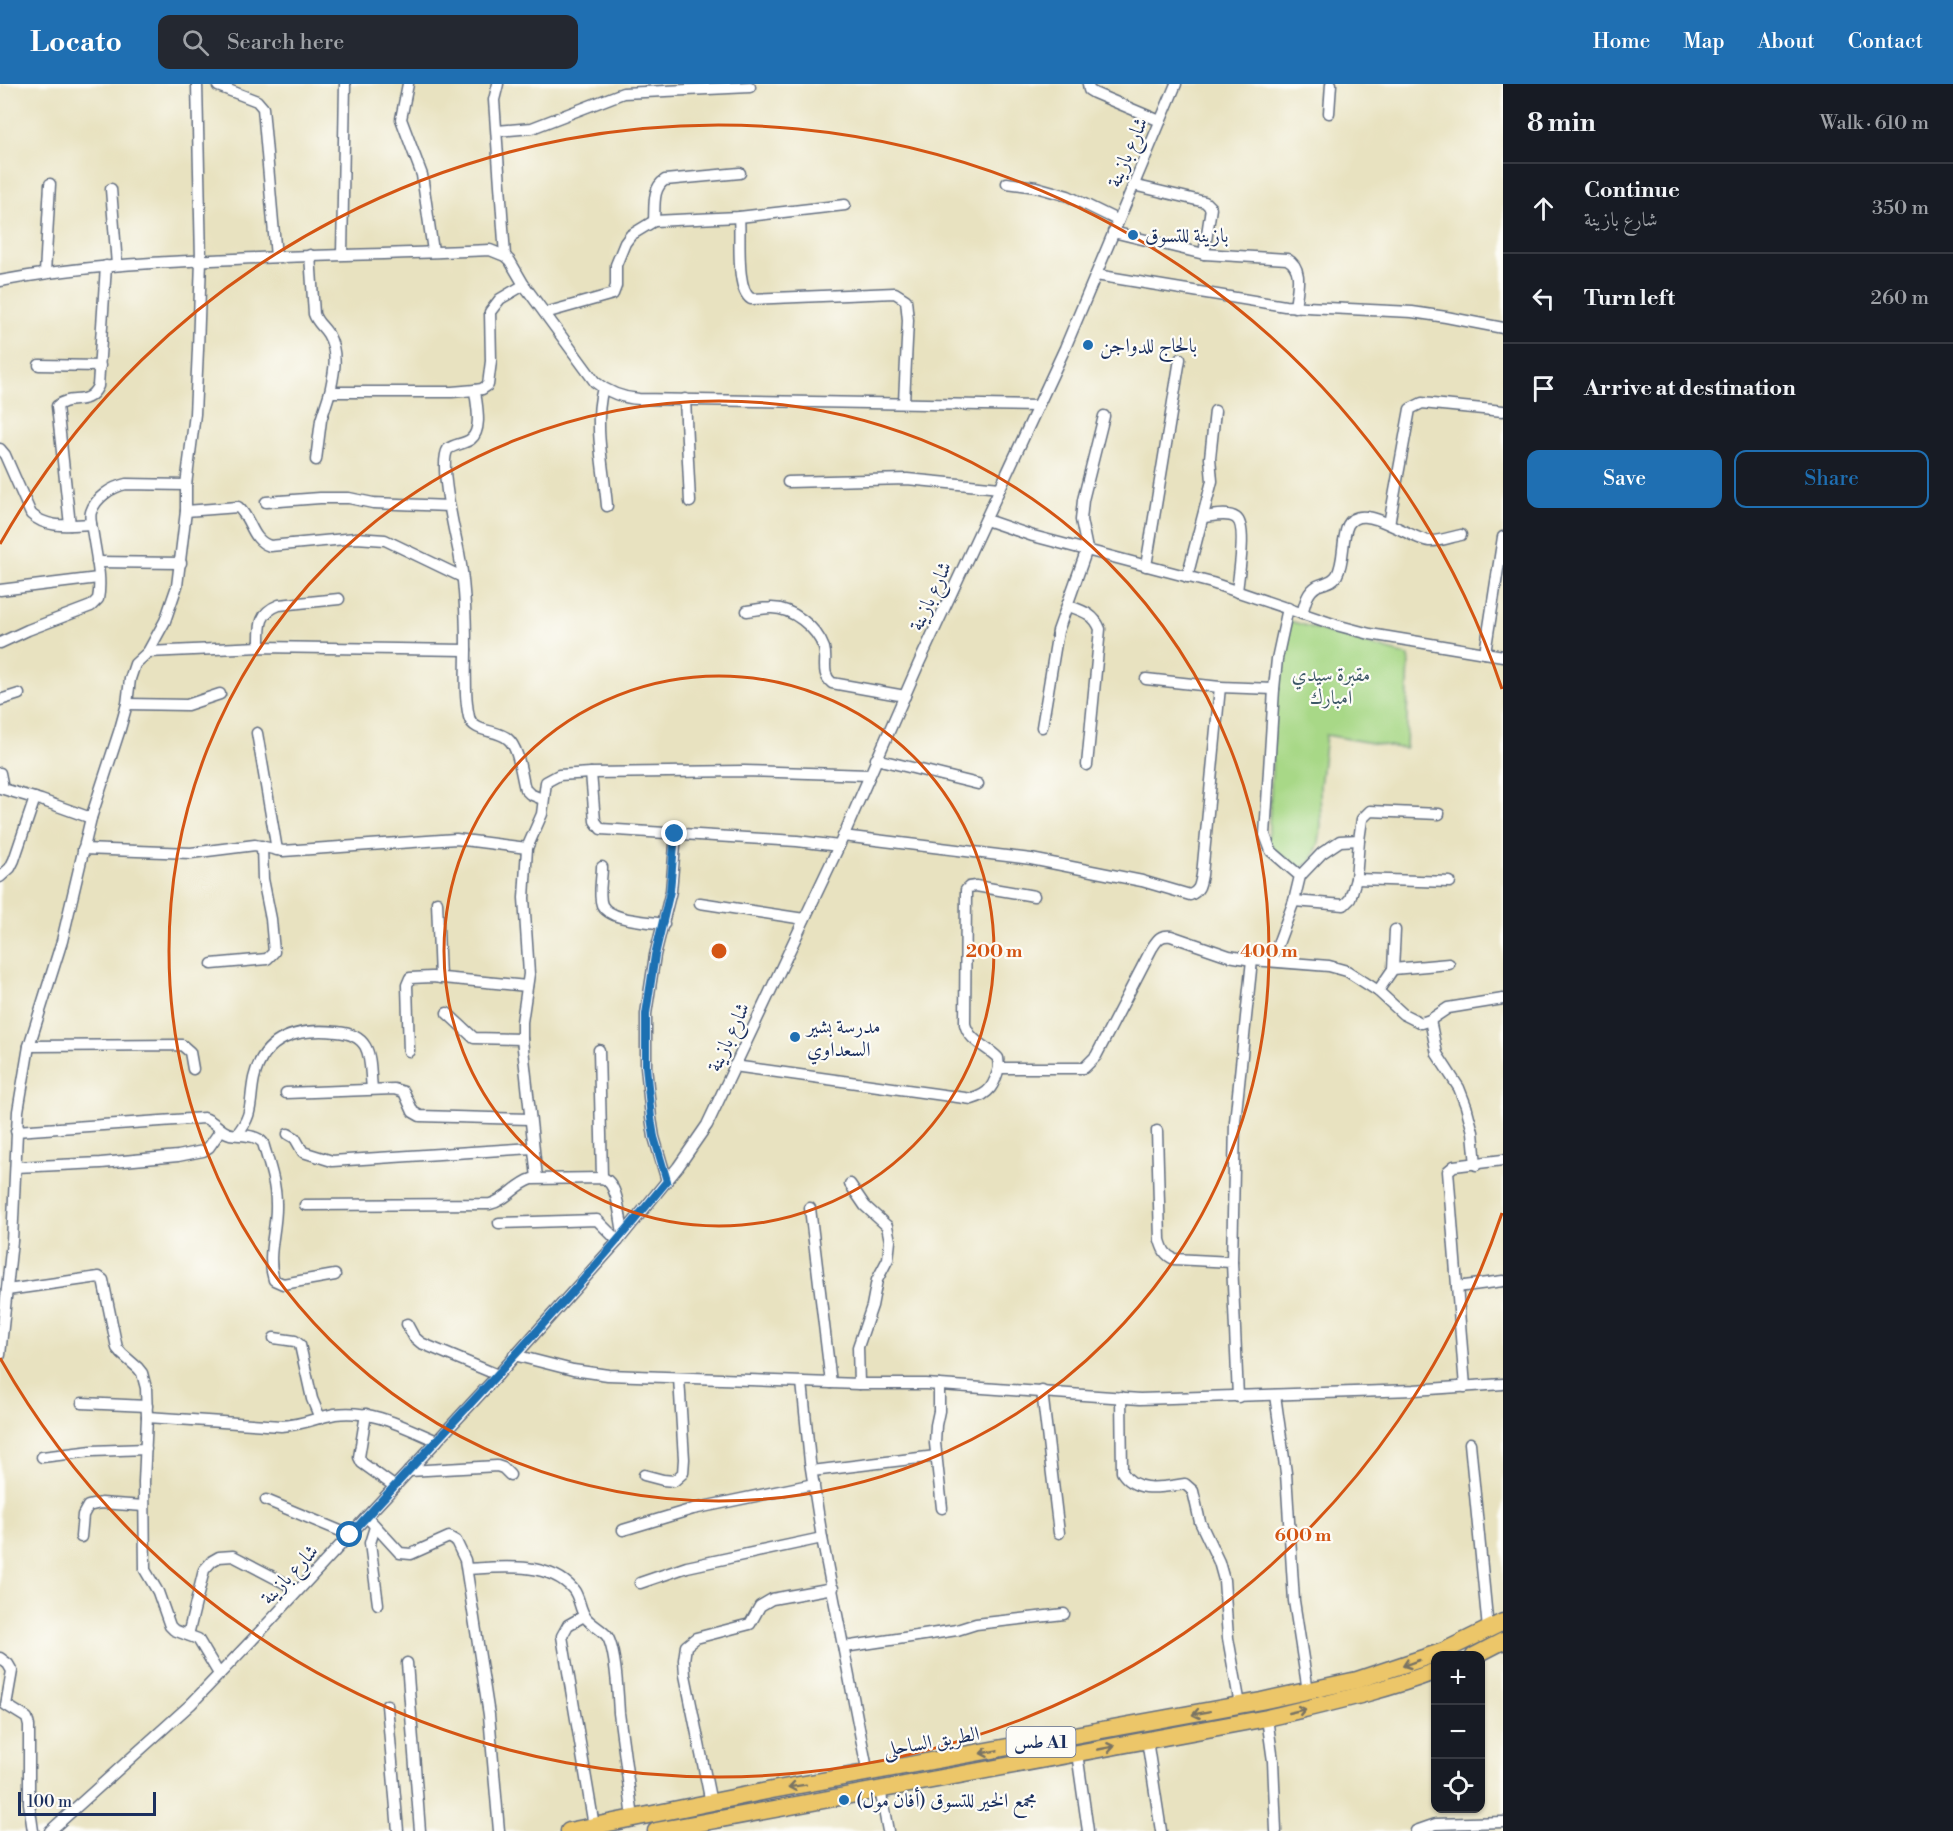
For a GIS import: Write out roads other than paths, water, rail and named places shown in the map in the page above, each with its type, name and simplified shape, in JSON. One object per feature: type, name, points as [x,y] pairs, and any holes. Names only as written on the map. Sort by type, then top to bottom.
[{"type":"highway","name":"الطريق الساحلى","points":[[569,1831],[772,1790],[1240,1706],[1308,1691],[1401,1667],[1444,1651],[1496,1626]]},
{"type":"highway","points":[[1484,1651],[1503,1641]]},
{"type":"highway","name":"الطريق الساحلى","points":[[656,1831],[1267,1718],[1405,1683],[1431,1673]]},
{"type":"street","points":[[0,1354],[16,1167],[16,1131],[29,1046],[57,958],[91,818],[127,704],[130,679],[135,664],[148,652],[171,607],[181,563],[186,485],[195,414],[201,260],[197,84]]},
{"type":"street","points":[[342,254],[345,84]]},
{"type":"street","points":[[408,84],[401,119],[422,175],[433,251]]},
{"type":"street","points":[[498,84],[494,100],[505,256],[575,356],[596,382],[612,394],[628,398],[1037,406]]},
{"type":"street","points":[[1088,84],[1089,90],[1094,93],[1160,121]]},
{"type":"street","name":"شارع بازينة","points":[[50,1831],[171,1722],[367,1517],[621,1237],[693,1146],[706,1125],[841,841],[876,759],[1065,348],[1176,84]]},
{"type":"street","points":[[1329,113],[1331,84]]},
{"type":"street","points":[[218,86],[251,99],[263,108],[276,257]]},
{"type":"street","points":[[497,132],[532,128],[623,93],[750,87]]},
{"type":"street","points":[[654,221],[656,191],[660,183],[666,180],[740,174]]},
{"type":"street","points":[[1007,183],[1036,187],[1068,196],[1117,220]]},
{"type":"street","points":[[45,273],[50,184]]},
{"type":"street","points":[[1133,185],[1205,202],[1209,205],[1211,208],[1203,254]]},
{"type":"street","points":[[70,525],[57,406],[63,402],[92,397],[98,386],[111,266],[111,189]]},
{"type":"street","points":[[545,313],[613,294],[616,286],[616,265],[625,243],[630,235],[654,221],[739,217],[845,205]]},
{"type":"street","points":[[739,217],[741,278],[743,291],[751,299],[895,293],[906,300],[908,320],[904,402]]},
{"type":"street","points":[[1113,232],[1203,254],[1287,259],[1294,262],[1298,269],[1295,307]]},
{"type":"street","points":[[0,281],[71,269],[201,260],[490,250],[505,256]]},
{"type":"street","points":[[310,255],[314,314],[317,322],[327,332],[335,355],[330,392],[321,420],[316,460]]},
{"type":"street","points":[[1096,275],[1295,307],[1412,312],[1446,316],[1503,328]]},
{"type":"street","points":[[330,392],[452,392],[482,389],[488,385],[491,361],[490,312],[500,299],[524,285]]},
{"type":"street","points":[[1146,566],[1180,359]]},
{"type":"street","points":[[39,365],[100,366]]},
{"type":"street","points":[[603,388],[598,418],[608,506]]},
{"type":"street","points":[[475,390],[477,430],[474,437],[453,446],[445,453],[449,506],[462,577],[466,683],[470,718],[479,728],[504,735],[510,740],[515,747],[525,789],[542,799]]},
{"type":"street","points":[[685,399],[690,502]]},
{"type":"street","points":[[1389,524],[1410,409],[1422,403],[1503,411]]},
{"type":"street","points":[[1187,577],[1212,481],[1210,458],[1215,411]]},
{"type":"street","points":[[1042,727],[1058,631],[1069,606],[1087,549],[1081,520],[1083,500],[1104,416]]},
{"type":"street","points":[[0,448],[31,514],[42,523],[91,524]]},
{"type":"street","points":[[788,482],[907,480],[1000,488]]},
{"type":"street","points":[[0,643],[91,606],[98,599],[97,562],[91,510],[98,500],[118,485],[138,483],[186,485]]},
{"type":"street","points":[[266,502],[349,498],[373,503],[449,506]]},
{"type":"street","points":[[186,511],[238,507],[244,513],[258,540],[270,546],[356,538],[385,540],[462,577]]},
{"type":"street","points":[[1204,517],[1230,515],[1240,522],[1243,528],[1237,592]]},
{"type":"street","points":[[1302,614],[1311,591],[1335,579],[1339,571],[1348,525],[1354,518],[1362,516],[1389,524],[1429,541],[1461,535]]},
{"type":"street","points":[[986,520],[1033,536],[1187,577],[1370,634],[1503,656]]},
{"type":"street","points":[[1485,654],[1503,537]]},
{"type":"street","points":[[97,562],[181,563]]},
{"type":"street","points":[[0,590],[98,578]]},
{"type":"street","points":[[260,647],[262,617],[272,608],[279,605],[339,599]]},
{"type":"street","points":[[1069,606],[1092,615],[1100,629],[1087,765]]},
{"type":"street","points":[[747,611],[783,609],[805,622],[816,634],[824,650],[824,672],[832,683],[905,696]]},
{"type":"street","points":[[1288,609],[1277,659],[1265,835],[1271,851],[1300,876]]},
{"type":"street","points":[[148,652],[260,647],[466,650]]},
{"type":"street","points":[[1146,679],[1220,687],[1274,689]]},
{"type":"street","points":[[591,773],[595,821],[602,829],[797,841],[841,841],[1031,859],[1142,881],[1190,895],[1196,893],[1200,887],[1202,875],[1220,687]]},
{"type":"street","points":[[0,700],[19,694]]},
{"type":"street","points":[[127,704],[187,705],[220,694]]},
{"type":"street","points":[[257,733],[277,850]]},
{"type":"street","points":[[876,759],[978,784]]},
{"type":"street","points":[[537,1178],[522,1039],[528,974],[524,898],[527,848],[542,814],[542,799],[546,782],[559,775],[591,773],[744,771],[869,775]]},
{"type":"street","points":[[0,773],[2,788],[91,818]]},
{"type":"street","points":[[0,877],[10,868],[14,860],[35,798]]},
{"type":"street","points":[[1294,901],[1344,905],[1350,899],[1356,879],[1362,819],[1370,811],[1439,814]]},
{"type":"street","points":[[667,1181],[651,1118],[646,1055],[646,1014],[655,955],[670,891],[675,834]]},
{"type":"street","points":[[83,849],[191,853],[249,846],[262,846],[277,850],[456,839],[527,848]]},
{"type":"street","points":[[1272,960],[1294,901],[1300,876],[1322,853],[1340,841],[1359,840]]},
{"type":"street","points":[[212,964],[267,959],[274,952],[271,919],[263,879],[262,846]]},
{"type":"street","points":[[602,867],[601,894],[603,905],[607,910],[618,917],[664,924]]},
{"type":"street","points":[[1356,879],[1450,882]]},
{"type":"street","points":[[734,1066],[972,1099],[989,1092],[994,1085],[999,1068],[998,1058],[982,1044],[972,1039],[967,1033],[965,1024],[966,890],[976,886],[1034,896]]},
{"type":"street","points":[[436,902],[440,978]]},
{"type":"street","points":[[700,903],[804,919]]},
{"type":"street","points":[[1378,990],[1393,969],[1395,930]]},
{"type":"street","points":[[999,1068],[1084,1068],[1089,1064],[1096,1056],[1152,948],[1163,936],[1171,936],[1229,956],[1329,966],[1347,971],[1378,990],[1410,1019],[1421,1023],[1448,1008],[1503,999]]},
{"type":"street","points":[[1238,1397],[1232,1262],[1235,1122],[1252,960]]},
{"type":"street","points":[[1393,969],[1449,964]]},
{"type":"street","points":[[408,1051],[408,981],[412,976],[527,986]]},
{"type":"street","points":[[447,1013],[474,1038],[522,1039]]},
{"type":"street","points":[[1430,1020],[1437,1054],[1459,1088],[1466,1106],[1473,1132],[1476,1165]]},
{"type":"street","points":[[237,1134],[249,1116],[254,1078],[260,1061],[274,1044],[287,1036],[309,1031],[337,1032],[358,1037],[366,1044],[368,1051],[372,1089]]},
{"type":"street","points":[[29,1046],[182,1045],[190,1052],[193,1069]]},
{"type":"street","points":[[599,1050],[602,1178]]},
{"type":"street","points":[[286,1093],[400,1090],[406,1095],[413,1112],[420,1116],[530,1119]]},
{"type":"street","points":[[16,1131],[204,1118],[221,1130],[261,1140],[275,1181],[276,1212],[271,1261],[274,1280],[283,1284],[335,1275]]},
{"type":"street","points":[[16,1167],[101,1163],[203,1151],[209,1147],[221,1130]]},
{"type":"street","points":[[1157,1131],[1160,1240],[1163,1250],[1167,1256],[1174,1259],[1232,1262]]},
{"type":"street","points":[[288,1134],[295,1138],[303,1152],[329,1160],[533,1148]]},
{"type":"street","points":[[1465,1387],[1448,1171],[1454,1166],[1503,1160]]},
{"type":"street","points":[[304,1205],[490,1204],[502,1199],[524,1182],[537,1178],[602,1178],[614,1186],[621,1237]]},
{"type":"street","points":[[850,1184],[865,1206],[887,1226],[890,1241],[888,1259],[877,1281],[872,1306],[858,1347],[859,1384]]},
{"type":"street","points":[[810,1208],[831,1383]]},
{"type":"street","points":[[499,1223],[597,1220],[621,1237]]},
{"type":"street","points":[[7,1290],[99,1277],[103,1280],[117,1348],[142,1373],[146,1388],[145,1570],[158,1592],[170,1626],[174,1630],[198,1639],[219,1674]]},
{"type":"street","points":[[1457,1287],[1503,1281]]},
{"type":"street","points":[[407,1324],[414,1337],[421,1343],[498,1375]]},
{"type":"street","points":[[274,1338],[295,1341],[300,1345],[312,1399],[320,1418]]},
{"type":"street","points":[[514,1356],[585,1373],[679,1378],[939,1385],[1121,1397],[1238,1397],[1503,1384]]},
{"type":"street","points":[[644,1475],[674,1481],[683,1473],[679,1378]]},
{"type":"street","points":[[802,1382],[822,1538],[868,1774]]},
{"type":"street","points":[[939,1385],[939,1411],[935,1429],[942,1508]]},
{"type":"street","points":[[1042,1391],[1059,1533]]},
{"type":"street","points":[[1275,1395],[1287,1484],[1294,1601],[1308,1691]]},
{"type":"street","points":[[1121,1397],[1122,1472],[1127,1480],[1142,1487],[1185,1484],[1193,1491],[1200,1522],[1215,1550],[1224,1580],[1228,1638],[1240,1706]]},
{"type":"street","points":[[82,1403],[281,1426],[302,1425],[320,1418],[351,1413],[366,1414],[437,1441]]},
{"type":"street","points":[[366,1414],[359,1457],[362,1464],[394,1486]]},
{"type":"street","points":[[1470,1443],[1496,1626]]},
{"type":"street","points":[[42,1457],[92,1451],[146,1449]]},
{"type":"street","points":[[812,1471],[936,1456]]},
{"type":"street","points":[[408,1472],[497,1466],[510,1475]]},
{"type":"street","points":[[623,1530],[693,1509],[814,1484]]},
{"type":"street","points":[[266,1500],[350,1535]]},
{"type":"street","points":[[81,1537],[83,1515],[88,1506],[101,1503],[144,1506]]},
{"type":"street","points":[[367,1517],[397,1550],[408,1555],[443,1539],[452,1539],[459,1545],[467,1569],[489,1715],[499,1831]]},
{"type":"street","points":[[375,1527],[369,1543],[378,1604]]},
{"type":"street","points":[[640,1583],[687,1567],[822,1538]]},
{"type":"street","points":[[188,1635],[204,1570],[219,1557],[233,1556],[298,1590]]},
{"type":"street","points":[[467,1569],[514,1568],[547,1573],[573,1588],[584,1616],[606,1635],[619,1697],[619,1713],[633,1818]]},
{"type":"street","points":[[711,1803],[685,1676],[686,1646],[696,1638],[750,1624],[760,1606],[772,1599],[833,1588]]},
{"type":"street","points":[[844,1647],[953,1631],[976,1624],[1064,1614]]},
{"type":"street","points":[[584,1616],[568,1625],[562,1636],[594,1826]]},
{"type":"street","points":[[0,1658],[8,1664],[12,1671],[6,1705],[27,1718],[29,1726],[29,1803],[33,1831]]},
{"type":"street","points":[[407,1663],[420,1831]]},
{"type":"street","points":[[387,1705],[398,1831]]},
{"type":"street","points":[[1267,1718],[1274,1761],[1276,1831]]},
{"type":"street","points":[[1148,1740],[1161,1831]]},
{"type":"street","points":[[1077,1753],[1088,1831]]},
{"type":"street","points":[[880,1789],[888,1831]]},
{"type":"street","points":[[1416,1831],[1436,1824],[1503,1822]]},
{"type":"place","name":"بازينة للتسوق","points":[[1133,235]]},
{"type":"place","name":"بالحاج للدواجن","points":[[1088,345]]},
{"type":"place","name":"مدرسة بشير السعداوي","points":[[795,1037]]},
{"type":"place","name":"مجمع الخير للتسوق (أفان مول)","points":[[844,1800]]},
{"type":"park label","name":"مقبرة سيدي امبارك","points":[[1331,686]]}]
